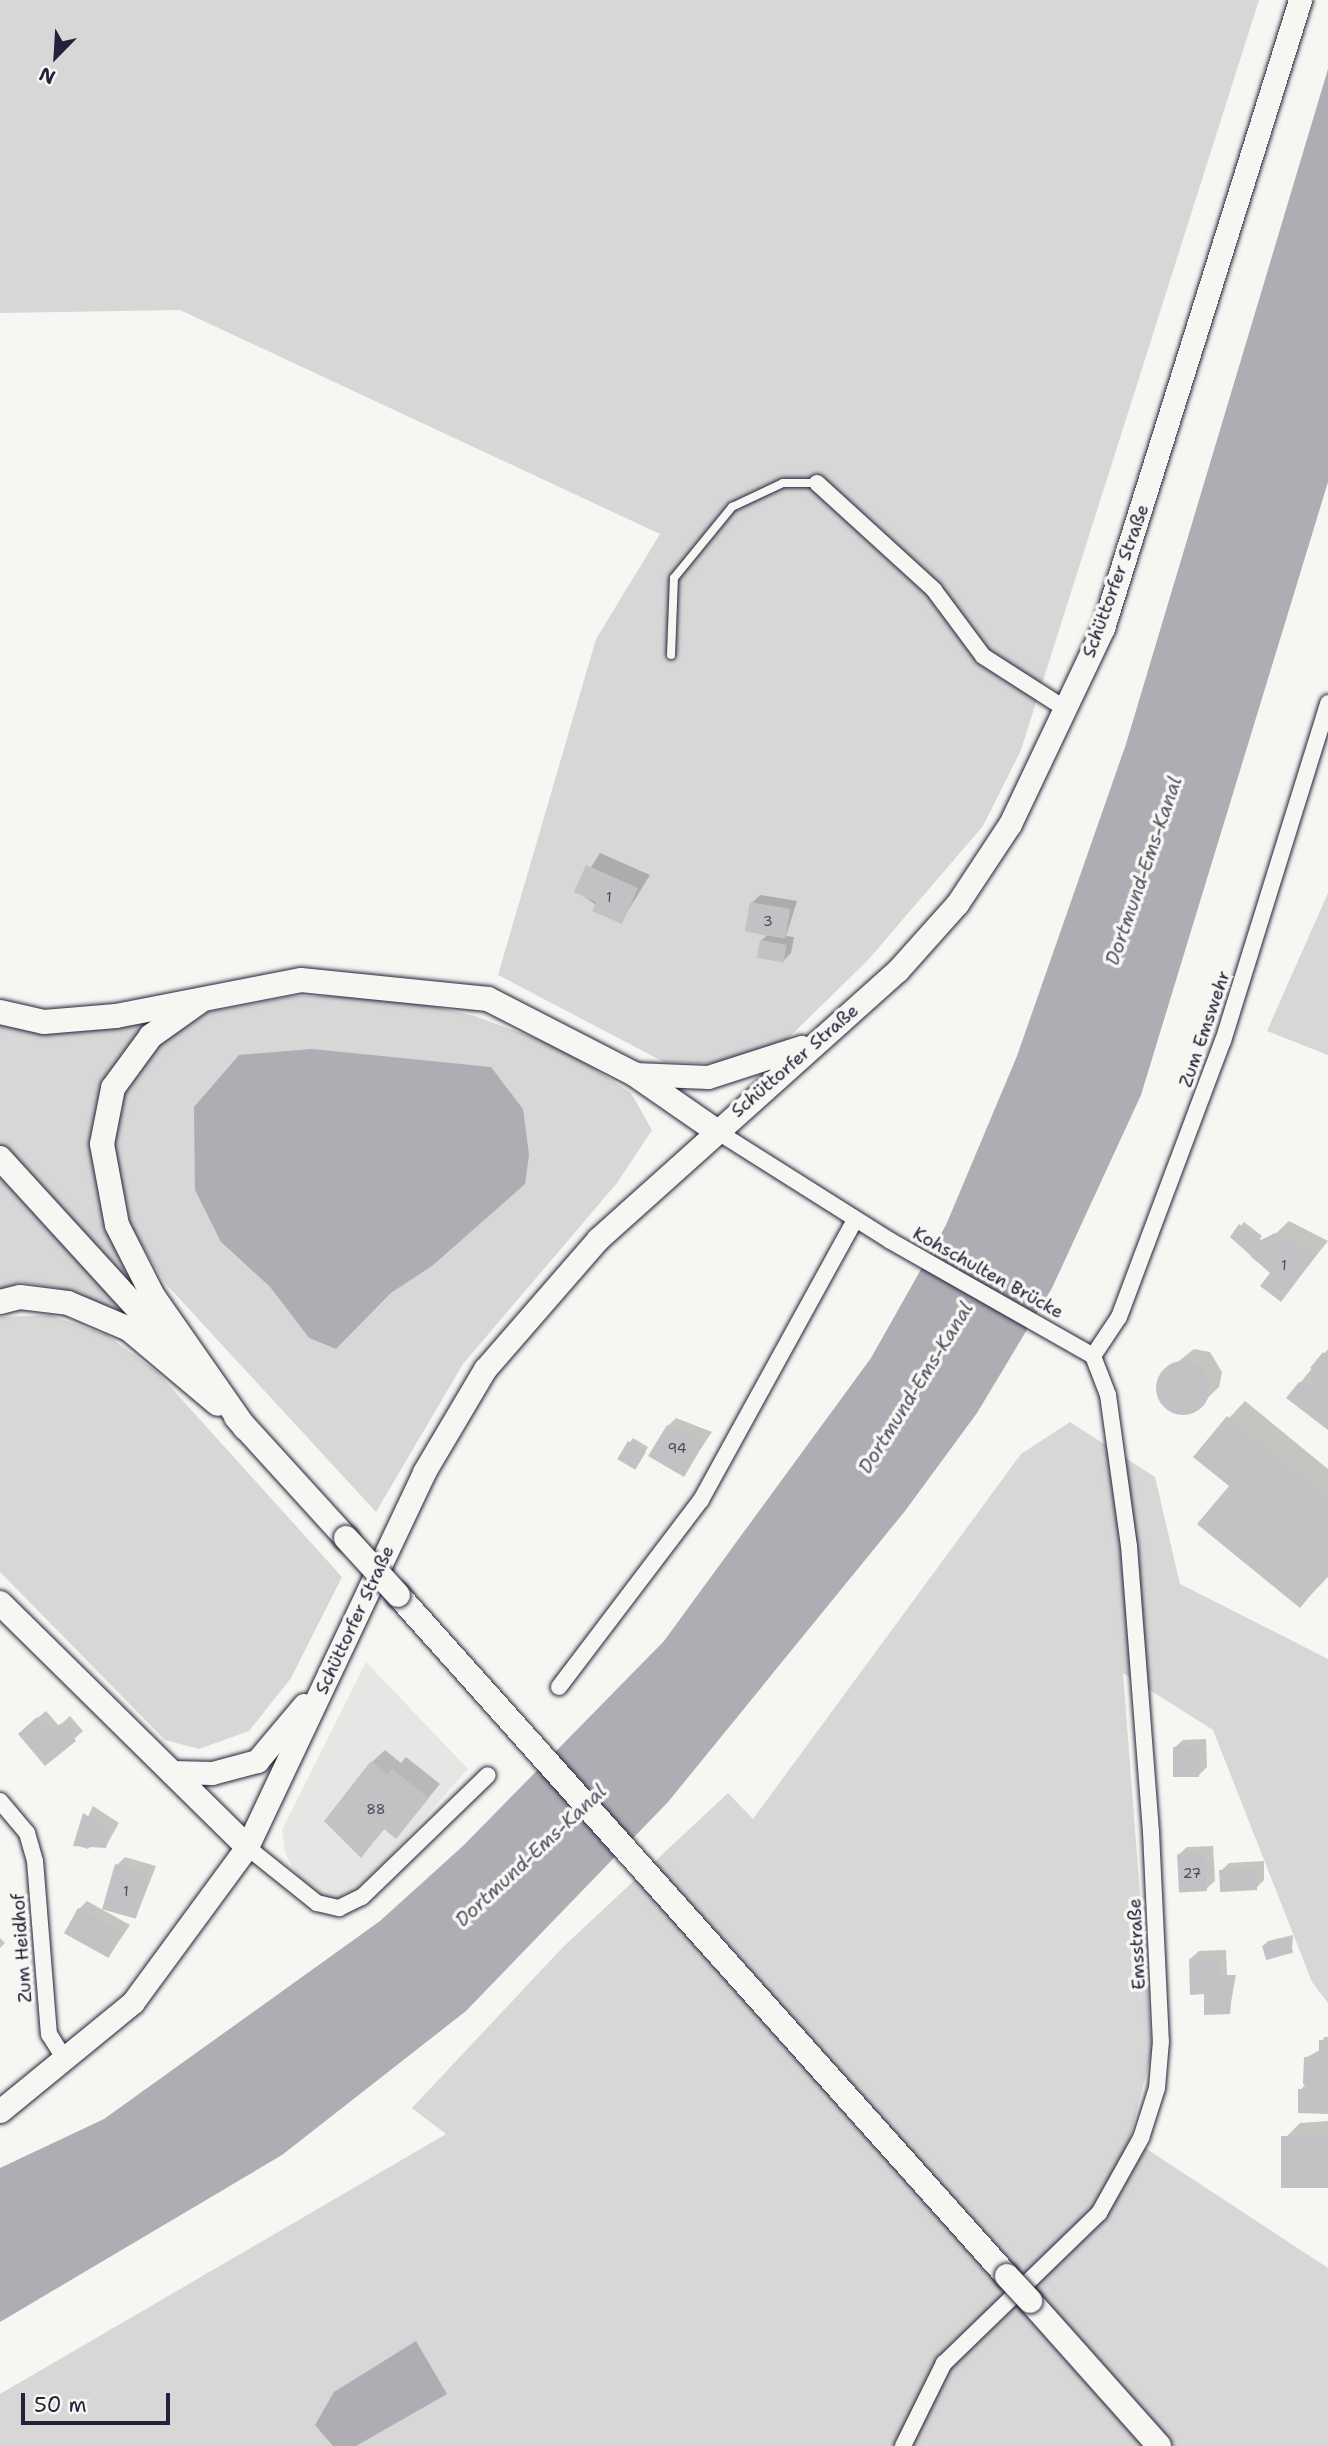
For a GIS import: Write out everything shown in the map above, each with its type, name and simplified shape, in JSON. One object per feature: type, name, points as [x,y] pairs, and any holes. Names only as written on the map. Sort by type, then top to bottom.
[{"type":"main road","name":"Schüttorfer Straße","points":[[0,2111],[133,2002],[247,1847],[424,1472],[485,1369],[598,1238],[715,1130],[897,971],[957,904],[1010,824],[1067,710],[1103,628],[1155,470],[1300,0]]},
{"type":"main road","points":[[0,1012],[44,1022],[116,1016],[301,980],[488,999],[634,1074],[715,1130]]},
{"type":"main road","points":[[208,996],[151,1036],[113,1088],[102,1144],[123,1237],[153,1296],[246,1428]]},
{"type":"main road","points":[[634,1074],[725,1074],[823,1038]]},
{"type":"main road","points":[[0,1158],[398,1595],[1159,2446]]},
{"type":"main road","points":[[0,1302],[68,1303],[129,1329],[246,1428]]},
{"type":"main road","points":[[0,1602],[247,1847]]},
{"type":"main road","points":[[171,1772],[224,1772],[257,1761],[336,1663]]},
{"type":"street","points":[[817,483],[934,590],[983,656],[1067,710]]},
{"type":"street","name":"Zum Emswehr","points":[[1093,1356],[1119,1317],[1223,1041],[1328,703]]},
{"type":"street","name":"Schüttorfer Straße","points":[[715,1130],[889,1240]]},
{"type":"street","points":[[559,1687],[701,1500],[855,1220]]},
{"type":"street","name":"Kohschulten Brücke","points":[[889,1240],[1093,1356]]},
{"type":"street","name":"Emsstraße","points":[[903,2446],[944,2363],[1099,2213],[1141,2138],[1158,2080],[1151,1832],[1129,1546],[1108,1395],[1093,1356]]},
{"type":"street","points":[[247,1847],[317,1903],[339,1908],[362,1897],[488,1774]]},
{"type":"street","name":"Zum Heidhof","points":[[0,1801],[27,1833],[35,1861],[43,1998],[49,2034],[64,2058]]},
{"type":"lane","points":[[671,655],[674,579],[732,507],[783,483],[817,483]]},
{"type":"shaded area","points":[[0,0],[1259,0],[1021,750],[983,826],[868,960],[776,1050],[730,1064],[664,1062],[498,975],[596,639],[660,534],[180,310],[0,313]]},
{"type":"shaded area","points":[[1328,893],[1328,1055],[1267,1031]]},
{"type":"shaded area","points":[[207,996],[112,1088],[116,1227],[244,1426],[0,1157],[0,1013],[44,1022]]},
{"type":"shaded area","points":[[293,996],[393,997],[475,1016],[564,1049],[631,1093],[652,1130],[617,1183],[463,1364],[376,1512],[165,1283],[131,1227],[114,1149],[122,1096],[151,1050],[208,1012]],"holes":[[[221,1242],[432,1266],[391,1293],[336,1349],[309,1338],[270,1287]]]},
{"type":"shaded area","points":[[0,1177],[128,1315],[66,1290],[21,1282],[0,1290]]},
{"type":"shaded area","points":[[50,1315],[107,1335],[158,1373],[342,1577],[291,1678],[249,1731],[199,1749],[165,1740],[0,1572],[0,1317]]},
{"type":"shaded area","points":[[1070,1422],[1155,1477],[1180,1584],[1328,1659],[1328,2003],[1312,1982],[1213,1730],[1123,1673],[1152,2050],[1130,2138],[1328,2268],[1328,2446],[0,2446],[0,2394],[446,2134],[412,2108],[563,1947],[728,1793],[753,1819],[1021,1454]]},
{"type":"shaded area","points":[[366,1662],[468,1769],[365,1885],[346,1898],[325,1898],[303,1887],[285,1853],[282,1830]]},
{"type":"water","name":"Dortmund-Ems-Kanal","points":[[1328,69],[1328,482],[1141,1095],[1052,1288],[977,1413],[905,1511],[668,1802],[466,2011],[282,2155],[0,2322],[0,2168],[104,2119],[380,1921],[464,1845],[664,1641],[871,1358],[946,1225],[1017,1056],[1126,744]]},
{"type":"water","points":[[312,1049],[491,1067],[523,1109],[529,1155],[525,1184],[432,1266],[391,1293],[336,1349],[309,1338],[270,1287],[221,1242],[195,1190],[194,1107],[239,1055]]},
{"type":"water","points":[[416,2341],[447,2394],[356,2446],[333,2446],[315,2425],[334,2392]]},
{"type":"building","points":[[586,865],[638,888],[622,924],[592,911],[596,902],[574,892]]},
{"type":"building","points":[[750,902],[790,909],[785,939],[745,932]]},
{"type":"building","points":[[760,940],[787,945],[783,962],[757,958]]},
{"type":"building","points":[[1239,1224],[1261,1240],[1275,1233],[1317,1254],[1281,1302],[1260,1286],[1270,1273],[1230,1237]]},
{"type":"building","points":[[1323,1352],[1328,1356],[1328,1430],[1286,1398],[1299,1382],[1311,1385],[1319,1374],[1310,1368]]},
{"type":"building","points":[[1183,1361],[1202,1369],[1210,1388],[1202,1407],[1183,1415],[1164,1407],[1156,1388],[1164,1369]]},
{"type":"building","points":[[1227,1416],[1328,1499],[1328,1574],[1300,1608],[1197,1524],[1229,1486],[1193,1457]]},
{"type":"building","points":[[667,1425],[706,1440],[684,1477],[648,1456]]},
{"type":"building","points":[[628,1441],[646,1452],[635,1470],[617,1459]]},
{"type":"building","points":[[37,1717],[50,1733],[61,1723],[76,1741],[45,1766],[18,1734]]},
{"type":"building","points":[[1173,1747],[1199,1747],[1199,1777],[1173,1777]]},
{"type":"building","points":[[371,1761],[388,1775],[392,1769],[429,1798],[396,1839],[384,1829],[361,1858],[324,1821]]},
{"type":"building","points":[[83,1813],[111,1831],[106,1848],[73,1846]]},
{"type":"building","points":[[1205,1853],[1207,1891],[1179,1892],[1177,1854]]},
{"type":"building","points":[[115,1864],[149,1874],[136,1919],[102,1909]]},
{"type":"building","points":[[1256,1868],[1257,1890],[1220,1892],[1219,1870]]},
{"type":"building","points":[[78,1908],[123,1933],[109,1958],[64,1933]]},
{"type":"building","points":[[1289,1938],[1293,1952],[1266,1960],[1262,1946]]},
{"type":"building","points":[[1219,1958],[1219,1978],[1233,1978],[1230,2014],[1204,2015],[1204,1994],[1190,1995],[1189,1959]]},
{"type":"building","points":[[1319,2040],[1328,2040],[1328,2055],[1319,2055]]},
{"type":"building","points":[[1304,2057],[1328,2058],[1328,2114],[1298,2113],[1298,2089],[1312,2089],[1303,2084]]},
{"type":"building","points":[[1281,2136],[1328,2136],[1328,2188],[1281,2188]]}]
